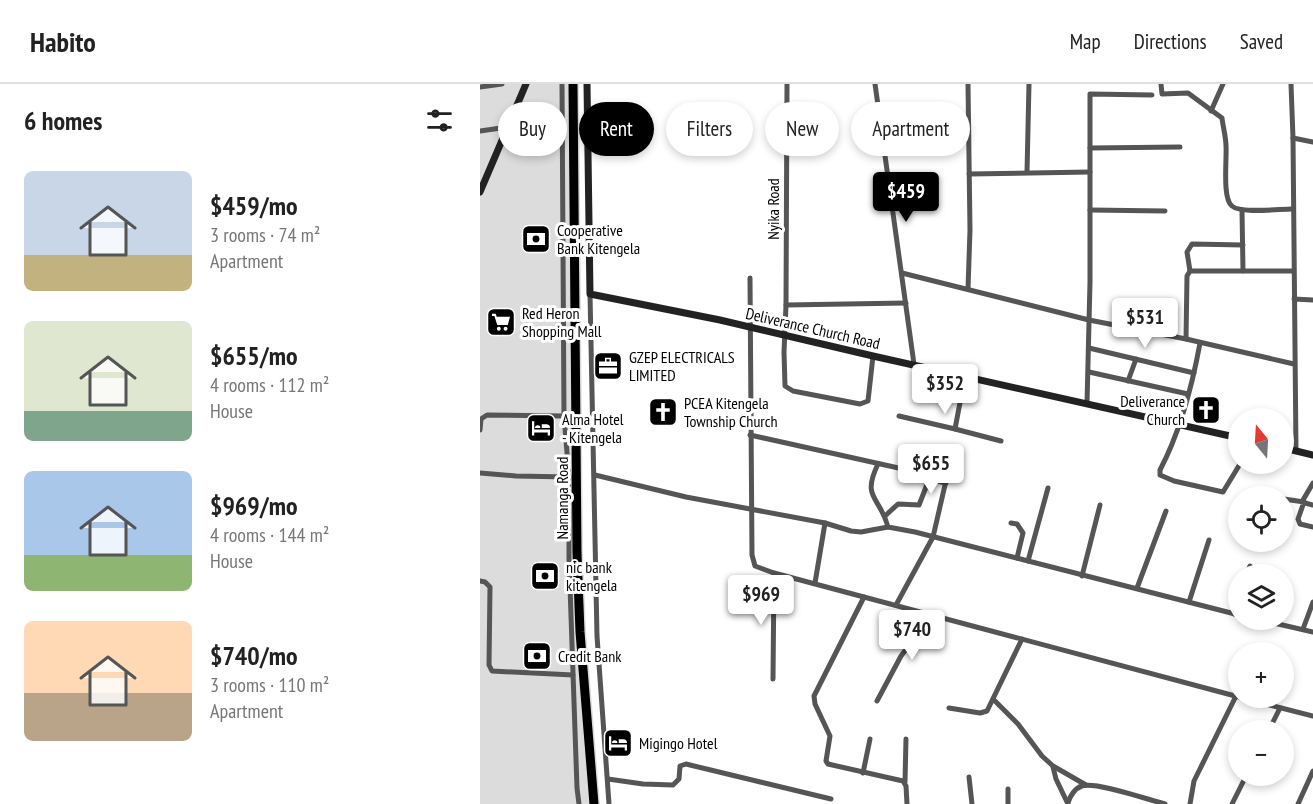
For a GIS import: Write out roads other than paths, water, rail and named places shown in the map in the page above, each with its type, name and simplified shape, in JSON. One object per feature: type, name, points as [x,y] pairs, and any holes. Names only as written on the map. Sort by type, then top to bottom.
[{"type":"highway","name":"Namanga Road","points":[[573,84],[577,553],[580,632],[594,804]]},
{"type":"street","points":[[480,87],[502,84]]},
{"type":"street","points":[[518,102],[526,84]]},
{"type":"street","points":[[562,84],[564,416],[569,477],[573,675],[579,804]]},
{"type":"street","points":[[587,84],[597,636],[609,804]]},
{"type":"street","name":"Nyika Road","points":[[787,84],[784,383],[792,391],[865,404],[868,401],[873,356]]},
{"type":"street","points":[[875,84],[914,364]]},
{"type":"street","points":[[968,84],[970,230],[968,289]]},
{"type":"street","points":[[1027,172],[1029,84]]},
{"type":"street","points":[[1161,84],[1162,94],[1188,93],[1222,118],[1226,144],[1228,201],[1232,207],[1242,210],[1292,209]]},
{"type":"street","points":[[1211,111],[1223,84]]},
{"type":"street","points":[[1291,84],[1296,451],[1313,455]]},
{"type":"street","points":[[1087,404],[1090,94],[1152,95]]},
{"type":"street","points":[[480,131],[498,128]]},
{"type":"street","points":[[1293,138],[1313,142]]},
{"type":"street","points":[[1090,148],[1180,147]]},
{"type":"street","points":[[480,192],[498,150]]},
{"type":"street","points":[[969,174],[1090,172]]},
{"type":"street","points":[[562,190],[574,188]]},
{"type":"street","points":[[1090,210],[1165,211]]},
{"type":"street","points":[[1242,210],[1243,271]]},
{"type":"street","points":[[1186,339],[1187,276],[1190,271],[1187,252],[1192,244],[1243,245]]},
{"type":"street","points":[[1190,271],[1293,271]]},
{"type":"street","points":[[902,273],[1089,320],[1294,364]]},
{"type":"street","points":[[750,278],[751,509],[755,566],[1228,694]]},
{"type":"street","points":[[563,287],[574,286]]},
{"type":"street","name":"Deliverance Church Road","points":[[590,294],[785,334],[873,356],[1228,435]]},
{"type":"street","points":[[1294,299],[1313,300]]},
{"type":"street","points":[[786,305],[906,303]]},
{"type":"street","points":[[1200,343],[1181,424],[1159,473],[1162,477],[1223,492],[1234,474]]},
{"type":"street","points":[[1089,348],[1194,373]]},
{"type":"street","points":[[1128,381],[1136,359]]},
{"type":"street","points":[[1089,372],[1188,394]]},
{"type":"street","points":[[955,429],[965,376]]},
{"type":"street","points":[[480,430],[482,419],[487,415],[564,416]]},
{"type":"street","points":[[899,416],[1001,441]]},
{"type":"street","points":[[750,435],[921,473],[928,478],[946,483]]},
{"type":"street","points":[[896,604],[933,537],[951,459]]},
{"type":"street","points":[[878,464],[870,479],[870,487],[888,527]]},
{"type":"street","points":[[480,473],[569,477]]},
{"type":"street","points":[[595,475],[709,502],[825,523],[861,532],[888,527],[1228,612]]},
{"type":"street","points":[[885,516],[898,504],[919,506],[928,478]]},
{"type":"street","points":[[1313,483],[1303,498],[1304,502],[1298,519],[1300,524],[1313,526]]},
{"type":"street","points":[[1028,561],[1048,488]]},
{"type":"street","points":[[1294,501],[1313,505]]},
{"type":"street","points":[[1082,576],[1100,505]]},
{"type":"street","points":[[1137,588],[1166,512]]},
{"type":"street","points":[[815,583],[825,523]]},
{"type":"street","points":[[1011,523],[1017,524],[1023,533],[1017,558]]},
{"type":"street","points":[[1189,602],[1209,540]]},
{"type":"street","points":[[773,679],[774,573]]},
{"type":"street","points":[[480,581],[490,587],[489,665],[492,671],[573,675]]},
{"type":"street","points":[[864,597],[819,683],[814,700],[830,736],[826,761],[828,764],[905,782]]},
{"type":"street","points":[[1303,629],[1313,602]]},
{"type":"street","points":[[877,701],[901,656],[910,644],[919,638],[935,615]]},
{"type":"street","points":[[1294,627],[1313,632]]},
{"type":"street","points":[[949,708],[984,713],[987,711],[1022,639]]},
{"type":"street","points":[[994,700],[1018,724],[1042,756],[1053,766],[1086,785],[1165,804]]},
{"type":"street","points":[[1190,804],[1194,781],[1233,708]]},
{"type":"street","points":[[1274,720],[1280,708],[1313,717]]},
{"type":"street","points":[[863,773],[870,739]]},
{"type":"street","points":[[906,739],[907,804]]},
{"type":"street","points":[[608,779],[672,785],[679,779],[680,766],[686,764],[831,799]]},
{"type":"street","points":[[1053,766],[1056,779],[1068,804]]},
{"type":"street","points":[[1298,804],[1313,771]]},
{"type":"street","points":[[969,777],[972,804]]},
{"type":"street","points":[[1068,804],[1075,791],[1086,785]]},
{"type":"street","points":[[1232,804],[1241,786]]},
{"type":"street","points":[[1008,789],[1008,804]]},
{"type":"street","points":[[1131,795],[1132,804]]},
{"type":"place","name":"Cooperative Bank Kitengela","points":[[536,239]]},
{"type":"place","name":"Red Heron Shopping Mall","points":[[501,322]]},
{"type":"place","name":"GZEP ELECTRICALS LIMITED","points":[[608,366]]},
{"type":"place","name":"Deliverance Church","points":[[1206,410]]},
{"type":"place","name":"PCEA Kitengela Township Church","points":[[663,412]]},
{"type":"place","name":"Alma Hotel - Kitengela","points":[[541,428]]},
{"type":"place","name":"nic bank kitengela","points":[[545,576]]},
{"type":"place","name":"Credit Bank","points":[[537,656]]},
{"type":"place","name":"Migingo Hotel","points":[[618,743]]}]
